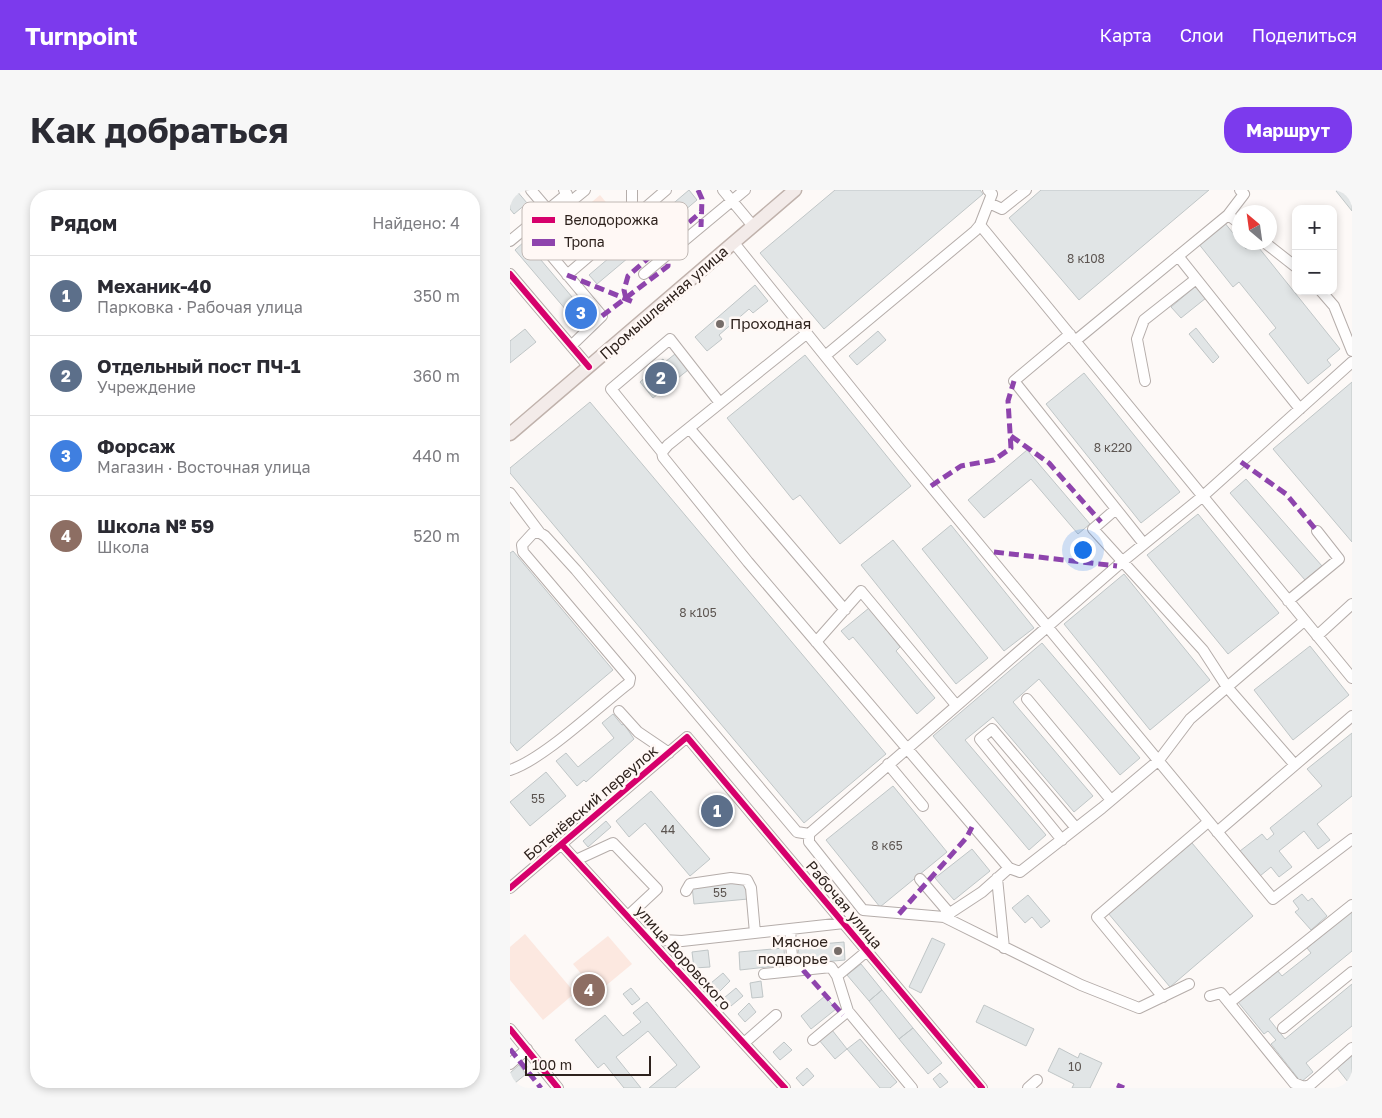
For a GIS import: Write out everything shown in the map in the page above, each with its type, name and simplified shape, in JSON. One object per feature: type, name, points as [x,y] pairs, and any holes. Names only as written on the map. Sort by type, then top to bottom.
[{"type":"main road","name":"Промышленная улица","points":[[510,434],[795,190]]},
{"type":"street","points":[[531,190],[544,202]]},
{"type":"street","points":[[565,197],[586,190]]},
{"type":"street","points":[[652,202],[666,190]]},
{"type":"street","points":[[722,190],[753,226]]},
{"type":"street","points":[[688,238],[745,190]]},
{"type":"street","points":[[825,356],[975,231],[980,225],[992,194],[988,190]]},
{"type":"street","points":[[989,203],[1002,209],[1026,190]]},
{"type":"street","points":[[1144,544],[1014,381],[1073,338],[1228,215],[1244,194],[1240,190]]},
{"type":"street","points":[[1228,215],[1232,218]]},
{"type":"street","points":[[980,225],[1352,678]]},
{"type":"street","points":[[510,242],[522,230]]},
{"type":"street","points":[[734,242],[806,334],[1273,899],[1352,840]]},
{"type":"street","points":[[1274,250],[1292,264]]},
{"type":"street","points":[[1178,256],[1300,409]]},
{"type":"street","points":[[555,260],[602,316],[571,346]]},
{"type":"street","points":[[567,275],[585,260]]},
{"type":"street","points":[[644,274],[661,260]]},
{"type":"street","points":[[510,274],[589,367]]},
{"type":"street","points":[[1145,381],[1137,339],[1144,320],[1196,279]]},
{"type":"street","points":[[1324,295],[1334,306],[1352,351]]},
{"type":"street","points":[[662,452],[806,334]]},
{"type":"street","points":[[720,403],[670,339],[611,389],[662,452],[663,457],[674,473],[1009,868],[1020,872],[1159,760],[1190,719],[1304,621]]},
{"type":"street","points":[[1009,868],[947,916],[863,910],[809,842],[809,834],[1122,562],[1203,496],[1352,362]]},
{"type":"street","points":[[689,428],[845,610]]},
{"type":"street","points":[[510,493],[540,533],[563,556],[645,650],[775,808],[797,832],[809,834]]},
{"type":"street","points":[[1116,509],[1093,529],[1203,650],[1227,686],[1295,765]]},
{"type":"street","points":[[1288,601],[1339,559],[1317,532]]},
{"type":"street","points":[[510,770],[526,763],[558,739],[629,683],[630,678],[523,552],[522,545],[526,539],[533,533],[540,533]]},
{"type":"street","points":[[816,642],[861,591],[956,705]]},
{"type":"street","points":[[1317,636],[1352,604]]},
{"type":"street","points":[[1027,699],[1111,800]]},
{"type":"street","points":[[619,711],[638,732],[669,753]]},
{"type":"street","points":[[1216,832],[1352,716]]},
{"type":"street","points":[[1062,840],[980,739],[992,729],[1076,828]]},
{"type":"street","name":"Ботенёвский переулок","points":[[510,888],[687,738]]},
{"type":"street","name":"Рабочая улица","points":[[687,738],[982,1088]]},
{"type":"street","points":[[888,764],[923,806]]},
{"type":"street","points":[[1163,997],[1097,917],[1208,822]]},
{"type":"street","points":[[576,860],[613,844],[657,889],[628,916]]},
{"type":"street","name":"улица Воровского","points":[[562,845],[785,1088]]},
{"type":"street","points":[[686,891],[690,884],[731,878],[747,880],[751,888],[755,933]]},
{"type":"street","points":[[997,878],[1004,948]]},
{"type":"street","points":[[920,879],[947,916],[1004,948],[1081,985],[1139,1008],[1189,984]]},
{"type":"street","points":[[1230,1003],[1352,905]]},
{"type":"street","points":[[642,931],[662,940],[682,941],[844,923]]},
{"type":"street","points":[[790,929],[793,971]]},
{"type":"street","points":[[837,976],[867,951]]},
{"type":"street","points":[[764,974],[831,967],[837,976],[848,1011],[912,1088]]},
{"type":"street","points":[[1283,1028],[1352,972]]},
{"type":"street","points":[[1210,996],[1221,993],[1294,1083],[1299,1085],[1310,1086],[1352,1048]]},
{"type":"street","points":[[812,1040],[848,1011]]},
{"type":"street","points":[[744,1043],[776,1015]]},
{"type":"street","points":[[510,1029],[558,1088]]},
{"type":"street","points":[[510,1064],[527,1049]]},
{"type":"street","points":[[1028,1088],[1037,1080]]},
{"type":"shaded area","points":[[600,195],[606,202],[592,202]]},
{"type":"shaded area","points":[[525,934],[575,993],[543,1020],[510,980],[510,947]]},
{"type":"shaded area","points":[[608,936],[632,964],[597,993],[573,964]]},
{"type":"building","points":[[510,190],[516,190],[526,202],[522,202],[522,207],[514,214],[510,209]]},
{"type":"building","points":[[689,190],[697,200],[688,208],[688,202],[675,202]]},
{"type":"building","points":[[835,190],[980,190],[983,194],[824,329],[760,253]]},
{"type":"building","points":[[1041,190],[1209,190],[1079,300],[1009,218]]},
{"type":"building","points":[[1352,190],[1352,211],[1336,191]]},
{"type":"building","points":[[1224,222],[1232,232],[1232,250],[1261,250],[1292,289],[1292,295],[1297,295],[1340,349],[1327,360],[1331,365],[1308,384],[1269,334],[1276,328],[1239,282],[1233,287],[1198,243]]},
{"type":"building","points":[[522,244],[522,258],[515,250]]},
{"type":"building","points":[[524,260],[541,260],[588,316],[578,324]]},
{"type":"building","points":[[607,260],[626,260],[597,284],[589,275]]},
{"type":"building","name":"Проходная","points":[[755,285],[768,301],[753,313],[749,309],[719,335],[722,339],[707,351],[695,337]]},
{"type":"building","points":[[1196,286],[1206,298],[1181,318],[1171,307]]},
{"type":"building","points":[[1196,328],[1219,357],[1213,363],[1189,334]]},
{"type":"building","points":[[525,329],[536,342],[510,363],[510,341]]},
{"type":"building","points":[[878,331],[886,340],[857,365],[849,356]]},
{"type":"building","points":[[675,354],[688,370],[653,398],[640,382],[648,375],[646,372],[663,359],[665,362]]},
{"type":"building","points":[[805,355],[911,486],[840,544],[800,495],[793,500],[727,418]]},
{"type":"building","points":[[1084,373],[1180,492],[1141,523],[1046,404]]},
{"type":"building","points":[[1352,382],[1352,542],[1273,449]]},
{"type":"building","points":[[590,402],[886,754],[804,823],[510,473],[510,468]]},
{"type":"building","points":[[1027,450],[1090,524],[1078,534],[1031,479],[984,518],[968,500]]},
{"type":"building","points":[[1246,479],[1322,566],[1305,580],[1230,493]]},
{"type":"building","points":[[1198,514],[1279,613],[1228,654],[1147,555]]},
{"type":"building","points":[[951,525],[1034,628],[1004,651],[922,549]]},
{"type":"building","points":[[893,540],[988,658],[956,684],[861,565]]},
{"type":"building","points":[[513,551],[613,670],[517,751],[510,742],[510,553]]},
{"type":"building","points":[[1124,574],[1210,680],[1150,730],[1064,624]]},
{"type":"building","points":[[869,608],[900,647],[896,651],[935,698],[917,714],[853,637],[849,640],[841,631]]},
{"type":"building","points":[[1042,643],[1140,758],[1120,775],[1039,679],[1013,702],[1093,796],[1074,812],[993,717],[965,740],[1046,835],[1029,850],[933,736]]},
{"type":"building","points":[[1310,646],[1349,695],[1293,740],[1254,690]]},
{"type":"building","points":[[613,714],[622,725],[624,724],[634,739],[586,782],[584,780],[577,786],[556,761],[566,753],[578,767],[614,738],[602,723]]},
{"type":"building","points":[[1352,733],[1352,796],[1317,824],[1330,840],[1318,849],[1304,831],[1279,851],[1292,867],[1279,877],[1271,867],[1260,876],[1240,851],[1262,834],[1267,840],[1274,834],[1270,828],[1322,786],[1307,769]]},
{"type":"building","points":[[546,772],[566,796],[530,826],[510,802]]},
{"type":"building","points":[[893,786],[947,852],[880,907],[826,840]]},
{"type":"building","points":[[651,791],[710,859],[690,876],[645,823],[629,837],[616,821]]},
{"type":"building","points":[[606,821],[611,827],[588,847],[583,841]]},
{"type":"building","points":[[1192,843],[1253,916],[1170,987],[1108,913]]},
{"type":"building","points":[[972,849],[990,871],[954,900],[935,878]]},
{"type":"building","points":[[746,881],[748,899],[694,904],[692,886]]},
{"type":"building","points":[[1302,894],[1308,901],[1312,898],[1327,916],[1311,930],[1295,912],[1299,909],[1293,901]]},
{"type":"building","points":[[1028,895],[1050,921],[1041,928],[1032,917],[1025,923],[1012,908]]},
{"type":"building","points":[[1352,911],[1352,951],[1269,1019],[1285,1039],[1352,984],[1352,1026],[1306,1063],[1313,1072],[1301,1082],[1271,1044],[1276,1040],[1268,1031],[1264,1034],[1238,1002],[1277,970],[1282,976],[1311,953],[1307,948]]},
{"type":"building","points":[[932,938],[945,944],[921,993],[909,987]]},
{"type":"building","points":[[844,942],[845,960],[800,964],[798,946]]},
{"type":"building","points":[[784,948],[785,965],[740,970],[739,952]]},
{"type":"building","points":[[708,950],[710,967],[694,968],[692,952]]},
{"type":"building","points":[[861,964],[882,990],[869,1001],[847,975]]},
{"type":"building","points":[[723,973],[730,981],[719,992],[711,983]]},
{"type":"building","points":[[761,981],[763,997],[752,998],[750,983]]},
{"type":"building","points":[[631,988],[640,999],[632,1005],[623,994]]},
{"type":"building","points":[[736,988],[743,996],[731,1006],[724,998]]},
{"type":"building","points":[[882,990],[913,1028],[899,1039],[869,1001]]},
{"type":"building","points":[[825,996],[836,1009],[811,1029],[801,1016]]},
{"type":"building","points":[[647,1002],[700,1067],[675,1088],[649,1088],[677,1065],[648,1031],[616,1057],[641,1088],[624,1088],[604,1063],[598,1068],[575,1040],[605,1015],[623,1036],[641,1022],[633,1013]]},
{"type":"building","points":[[749,1003],[756,1012],[745,1022],[738,1014]]},
{"type":"building","points":[[984,1005],[1034,1029],[1026,1046],[976,1022]]},
{"type":"building","points":[[913,1028],[942,1063],[928,1074],[899,1039]]},
{"type":"building","points":[[832,1030],[847,1049],[835,1059],[819,1040]]},
{"type":"building","points":[[860,1039],[897,1082],[890,1088],[880,1088],[847,1049]]},
{"type":"building","points":[[784,1042],[792,1050],[780,1060],[773,1052]]},
{"type":"building","points":[[1059,1048],[1078,1058],[1080,1053],[1102,1063],[1090,1088],[1072,1088],[1074,1084],[1048,1071]]},
{"type":"building","points":[[1352,1056],[1352,1087],[1337,1068]]},
{"type":"building","points":[[519,1065],[526,1074],[515,1083],[510,1078],[510,1073]]},
{"type":"building","points":[[807,1068],[814,1076],[803,1086],[796,1078]]},
{"type":"building","points":[[940,1073],[948,1082],[940,1088],[933,1079]]},
{"type":"marked path","points":[[698,190],[702,199],[701,227]]},
{"type":"marked path","points":[[688,223],[702,211]]},
{"type":"marked path","points":[[626,299],[624,290],[628,276],[646,260]]},
{"type":"marked path","points":[[602,316],[668,266],[668,260]]},
{"type":"marked path","points":[[567,275],[636,303]]},
{"type":"marked path","points":[[931,486],[961,466],[994,460],[1011,448],[1008,401],[1014,381]]},
{"type":"marked path","points":[[1011,436],[1049,463],[1101,522]]},
{"type":"marked path","points":[[1241,462],[1286,494],[1317,531]]},
{"type":"marked path","points":[[994,552],[1117,566]]},
{"type":"marked path","points":[[899,914],[967,837],[972,827]]},
{"type":"marked path","points":[[803,970],[843,1015]]},
{"type":"marked path","points":[[510,1049],[541,1088]]},
{"type":"marked path","points":[[1117,1085],[1124,1088]]},
{"type":"cycle path","points":[[510,274],[589,367]]},
{"type":"cycle path","points":[[510,888],[687,737],[982,1088]]},
{"type":"cycle path","points":[[562,845],[785,1088]]},
{"type":"cycle path","points":[[510,1029],[558,1088]]},
{"type":"place","name":"Форсаж","points":[[581,313]]},
{"type":"place","name":"Проходная","points":[[720,324]]},
{"type":"place","name":"Отдельный пост ПЧ-1","points":[[661,378]]},
{"type":"place","name":"Механик-40","points":[[717,811]]},
{"type":"place","name":"Мясное подворье","points":[[838,951]]},
{"type":"place","name":"Школа № 59","points":[[589,990]]}]
